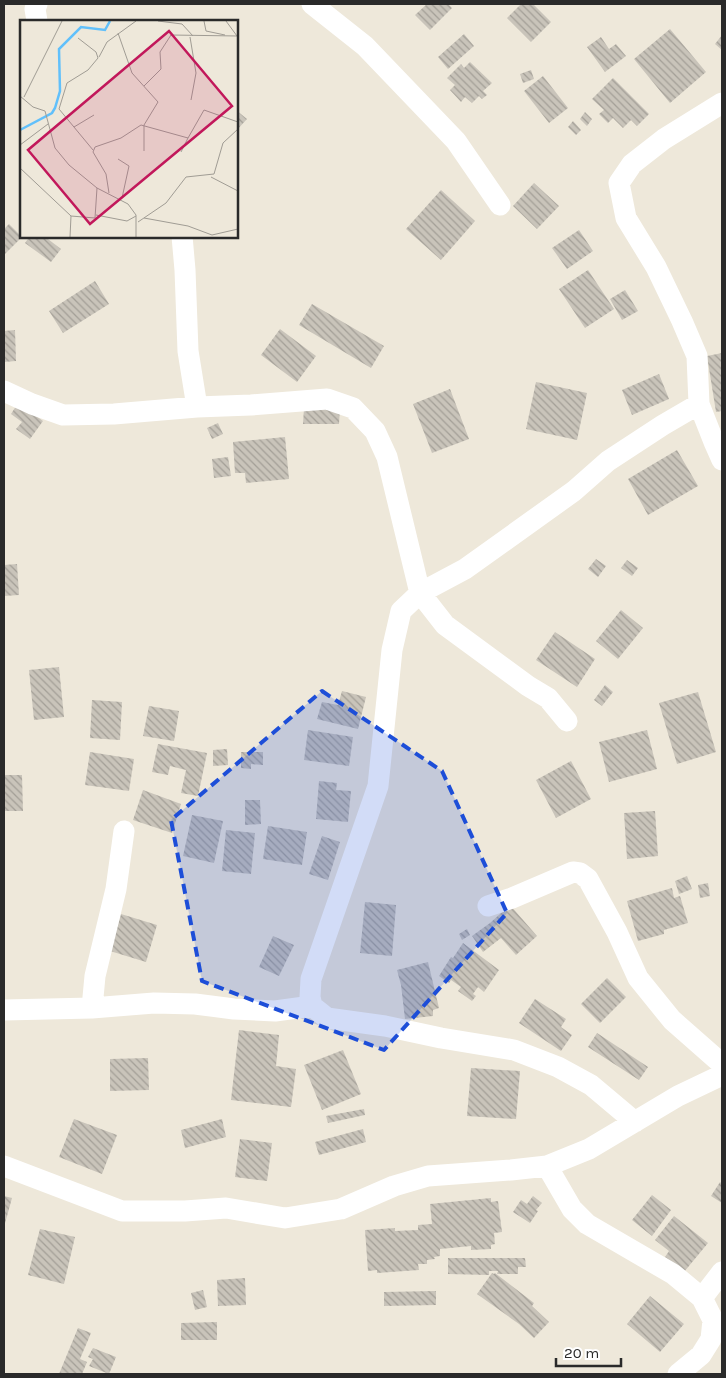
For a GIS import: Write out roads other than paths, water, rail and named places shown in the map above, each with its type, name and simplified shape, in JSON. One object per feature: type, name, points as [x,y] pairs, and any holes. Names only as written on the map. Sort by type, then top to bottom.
[{"type":"street","points":[[37,4],[35,8],[37,20]]},
{"type":"street","points":[[312,4],[365,46],[456,142],[500,205]]},
{"type":"street","points":[[722,104],[664,139],[632,164],[619,183],[626,218],[656,267],[697,356],[699,404],[722,460]]},
{"type":"street","points":[[182,238],[188,351],[197,407]]},
{"type":"street","points":[[4,391],[62,415],[114,414],[327,399],[353,408],[375,431],[387,457],[420,593],[445,625],[521,681],[548,698],[567,721]]},
{"type":"street","points":[[635,1122],[591,1085],[558,1067],[514,1050],[385,1026],[327,1018],[312,1006],[310,997],[311,979],[378,786],[392,650],[401,611],[420,593],[465,569],[574,490],[608,461],[699,404]]},
{"type":"street","points":[[92,1008],[95,976],[116,889],[124,831]]},
{"type":"street","points":[[488,906],[573,872],[580,872],[588,879],[617,932],[638,978],[672,1020],[722,1064]]},
{"type":"street","points":[[4,1010],[196,1004],[234,1009],[275,1011],[312,1006]]},
{"type":"street","points":[[4,1166],[122,1211],[185,1211],[226,1208],[285,1218],[341,1209],[394,1186],[428,1176],[547,1166],[589,1149],[678,1096],[722,1075]]},
{"type":"street","points":[[547,1166],[572,1209],[587,1224],[673,1274],[702,1298],[713,1320],[711,1340],[700,1355],[678,1374]]},
{"type":"street","points":[[702,1298],[722,1272]]}]
